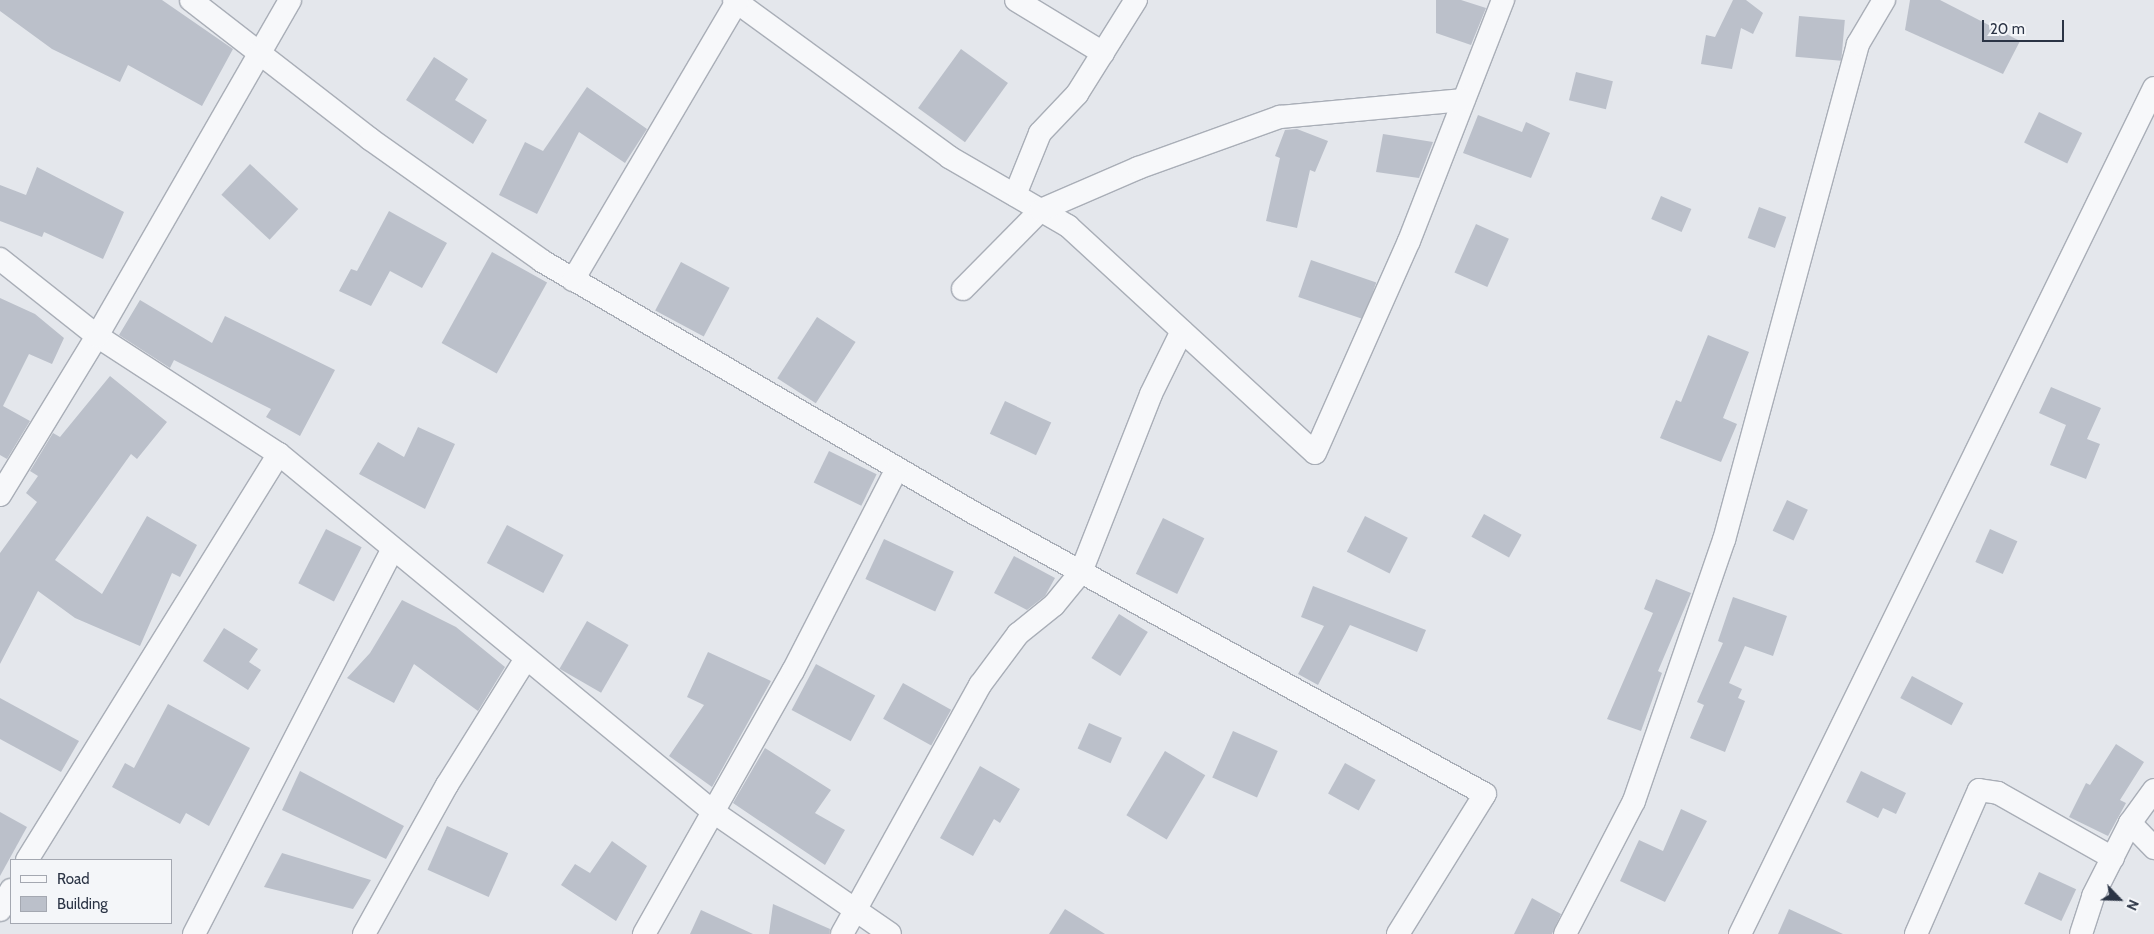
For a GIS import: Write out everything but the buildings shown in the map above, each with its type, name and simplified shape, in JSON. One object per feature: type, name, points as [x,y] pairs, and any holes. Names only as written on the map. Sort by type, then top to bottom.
[{"type":"street","points":[[191,0],[262,52],[370,139],[573,280],[897,469],[1485,794],[1398,934]]},
{"type":"street","points":[[0,495],[97,336],[262,52],[290,0]]},
{"type":"street","points":[[1016,0],[1103,53]]},
{"type":"street","points":[[1015,195],[1040,133],[1077,94],[1136,0]]},
{"type":"street","points":[[573,280],[735,1],[949,157],[1068,226],[1315,452],[1409,240],[1503,0]]},
{"type":"street","points":[[1565,934],[1634,801],[1724,540],[1858,44],[1884,0]]},
{"type":"street","points":[[1740,934],[2154,88]]},
{"type":"street","points":[[963,290],[1041,210],[1110,179],[1280,117],[1463,100]]},
{"type":"street","points":[[0,259],[97,336],[279,454],[525,660],[712,811],[858,910],[890,934]]},
{"type":"street","points":[[842,934],[858,910],[980,686],[1018,634],[1054,605],[1081,572],[1151,394],[1182,331]]},
{"type":"street","points":[[28,859],[279,454]]},
{"type":"street","points":[[644,934],[712,811],[794,671],[897,469]]},
{"type":"street","points":[[194,934],[394,549]]},
{"type":"street","points":[[364,934],[447,785],[525,660]]},
{"type":"street","points":[[1916,934],[1979,790],[1998,793],[2113,858]]},
{"type":"street","points":[[2081,934],[2130,823],[2154,790]]},
{"type":"street","points":[[2130,823],[2154,848]]},
{"type":"street","points":[[0,910],[10,892]]}]
